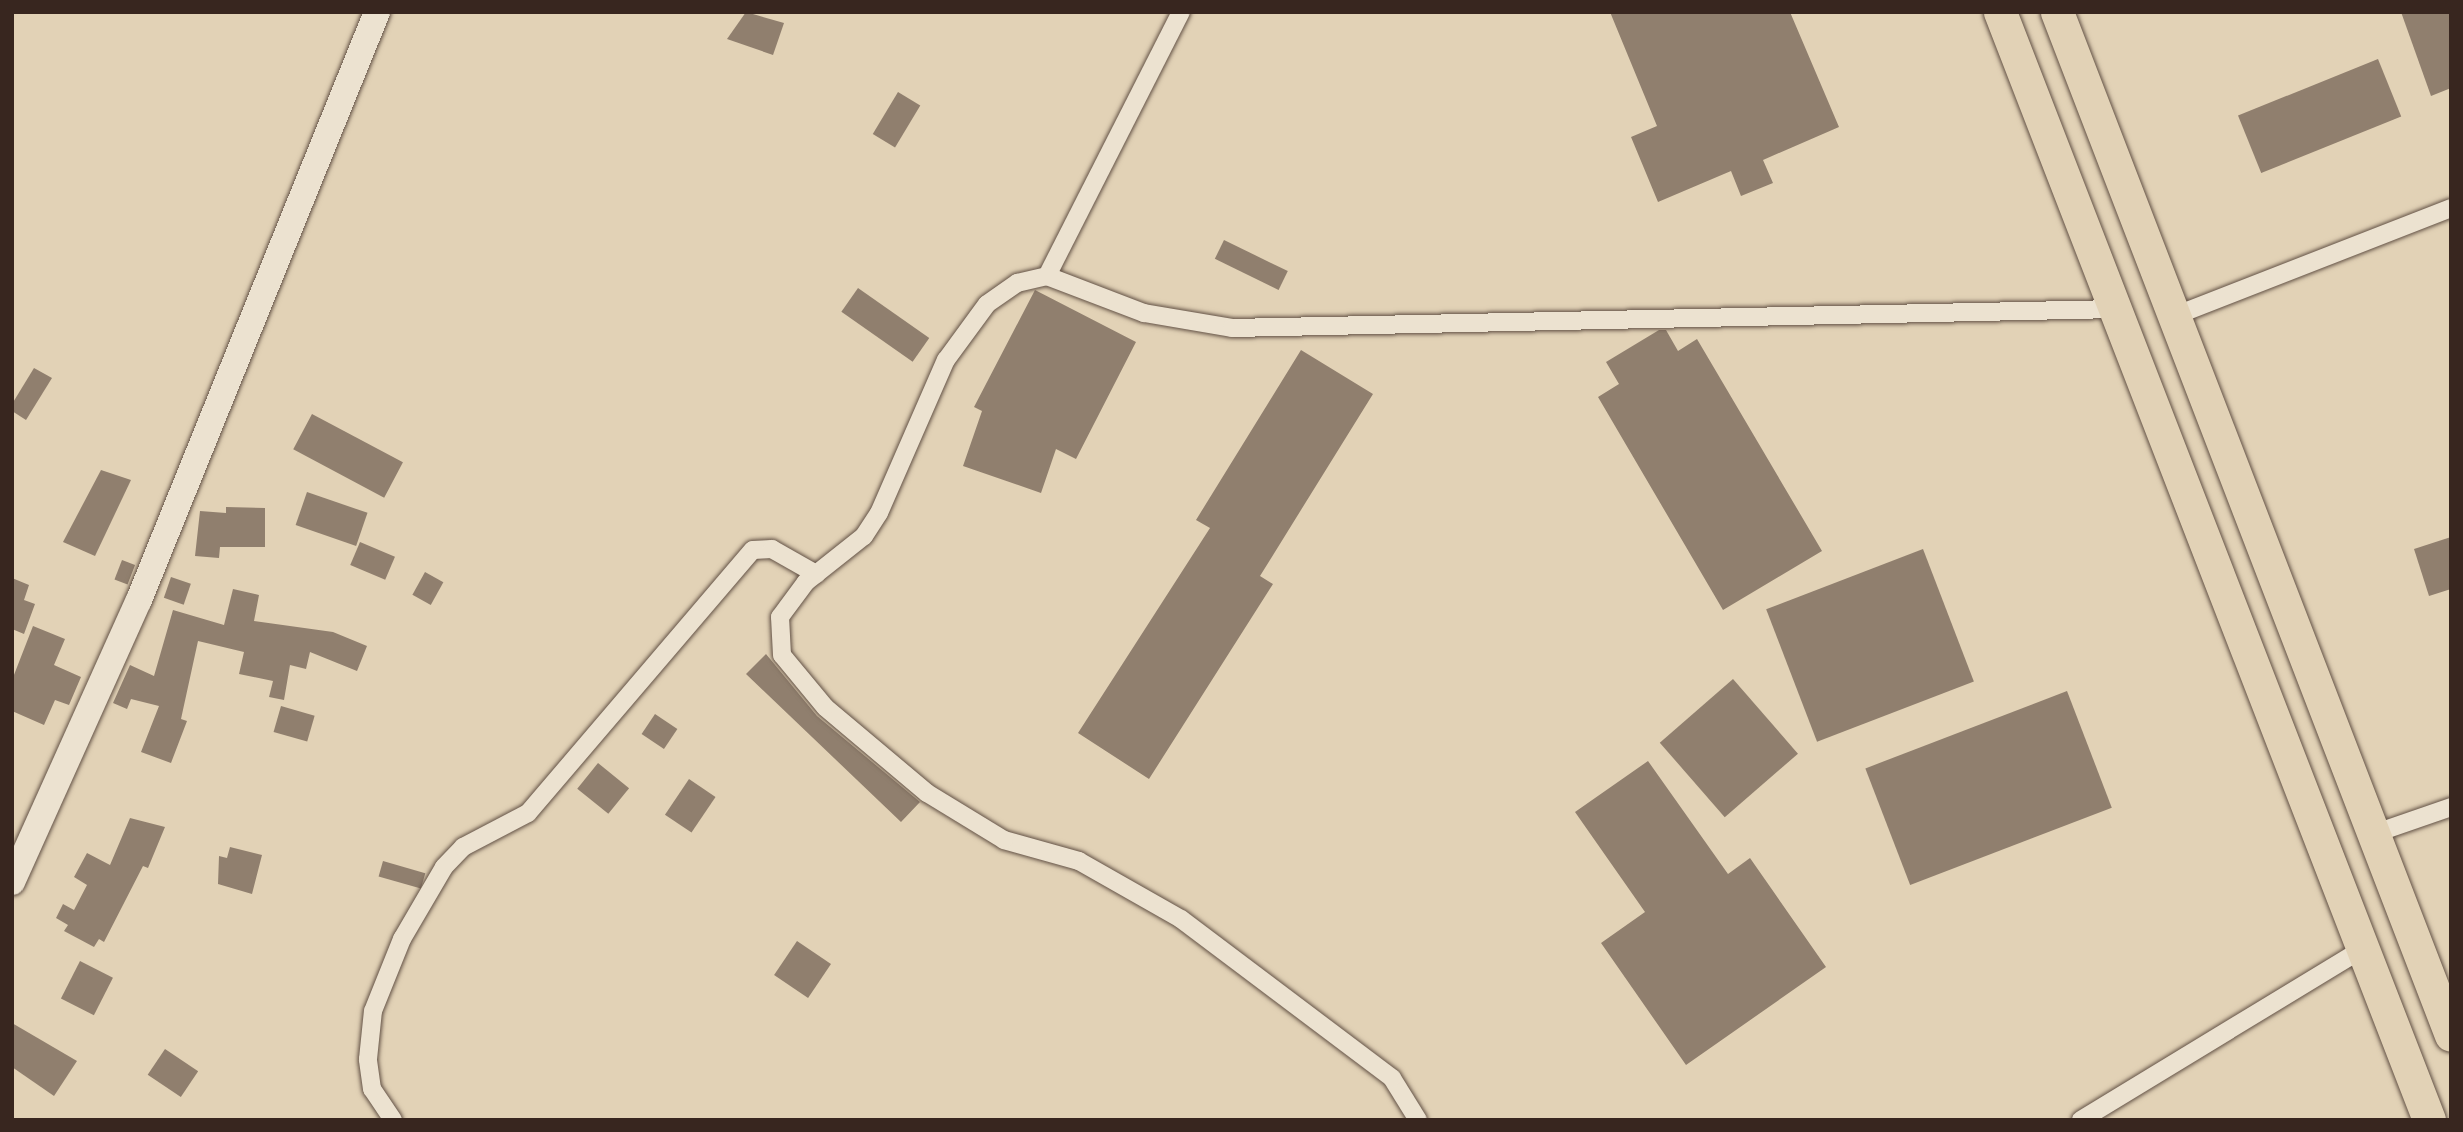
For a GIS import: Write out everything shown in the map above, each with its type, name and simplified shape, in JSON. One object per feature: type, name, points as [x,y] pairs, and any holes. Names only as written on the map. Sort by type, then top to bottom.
[{"type":"highway","points":[[2000,12],[2429,1120]]},
{"type":"highway","points":[[2057,12],[2451,1035]]},
{"type":"street","points":[[12,882],[139,600],[377,12]]},
{"type":"street","points":[[1047,276],[1181,12]]},
{"type":"street","points":[[2174,317],[2451,208]]},
{"type":"street","points":[[1418,1120],[1392,1078],[1273,983],[1079,861],[1004,840],[926,793],[825,707],[782,655],[777,638],[780,617],[816,574],[863,536],[879,513],[946,360],[987,304],[1017,283],[1047,276],[1144,313],[1231,328],[2115,309]]},
{"type":"street","points":[[393,1120],[372,1089],[368,1059],[373,1012],[402,939],[444,867],[463,847],[527,813],[753,550],[772,549],[816,574]]},
{"type":"street","points":[[2373,834],[2451,807]]},
{"type":"street","points":[[2081,1120],[2362,949]]},
{"type":"building","points":[[746,12],[784,23],[773,55],[727,39]]},
{"type":"building","points":[[1610,12],[1790,12],[1839,127],[1763,160],[1773,183],[1741,196],[1731,171],[1658,202],[1631,137],[1657,126]]},
{"type":"building","points":[[2401,12],[2451,12],[2451,88],[2431,96]]},
{"type":"building","points":[[2378,59],[2401,116],[2261,173],[2238,116]]},
{"type":"building","points":[[898,92],[920,105],[895,147],[873,134]]},
{"type":"building","points":[[1224,240],[1288,271],[1279,290],[1215,259]]},
{"type":"building","points":[[858,288],[929,338],[913,362],[841,312]]},
{"type":"building","points":[[1035,290],[1136,342],[1076,459],[1056,449],[1041,493],[963,466],[982,411],[974,407]]},
{"type":"building","points":[[1659,330],[1666,330],[1678,351],[1697,339],[1822,551],[1723,610],[1598,397],[1619,384],[1606,362]]},
{"type":"building","points":[[1301,350],[1373,394],[1260,576],[1273,584],[1149,779],[1078,733],[1210,528],[1196,520]]},
{"type":"building","points":[[34,368],[52,378],[26,420],[12,411],[12,404]]},
{"type":"building","points":[[312,414],[403,462],[384,498],[293,449]]},
{"type":"building","points":[[101,470],[131,480],[95,556],[63,542]]},
{"type":"building","points":[[307,492],[368,513],[356,546],[296,525]]},
{"type":"building","points":[[226,507],[265,508],[265,547],[220,547],[219,558],[195,556],[200,511],[226,513]]},
{"type":"building","points":[[2451,537],[2451,589],[2429,596],[2414,549]]},
{"type":"building","points":[[360,542],[395,557],[385,580],[350,565]]},
{"type":"building","points":[[1923,549],[1974,682],[1817,742],[1766,609]]},
{"type":"building","points":[[122,560],[135,565],[128,585],[114,580]]},
{"type":"building","points":[[425,572],[443,582],[431,605],[412,595]]},
{"type":"building","points":[[171,577],[191,584],[184,605],[164,598]]},
{"type":"building","points":[[12,578],[29,585],[24,600],[35,604],[24,634],[12,629]]},
{"type":"building","points":[[233,589],[259,595],[254,621],[333,632],[367,646],[357,671],[310,652],[306,669],[290,665],[284,700],[269,697],[273,681],[239,674],[244,652],[198,641],[181,719],[187,721],[171,763],[141,752],[159,706],[131,699],[127,709],[113,703],[130,665],[154,676],[173,610],[224,625]]},
{"type":"building","points":[[33,626],[65,639],[54,665],[81,677],[69,705],[55,700],[44,725],[12,711],[12,680]]},
{"type":"building","points":[[766,654],[817,716],[920,802],[901,822],[746,674]]},
{"type":"building","points":[[1733,679],[1798,754],[1725,817],[1660,743]]},
{"type":"building","points":[[2067,691],[2112,808],[1910,885],[1865,768]]},
{"type":"building","points":[[281,706],[315,716],[307,742],[274,732]]},
{"type":"building","points":[[655,714],[677,729],[664,749],[642,734]]},
{"type":"building","points":[[1648,761],[1728,874],[1750,858],[1826,967],[1686,1065],[1601,943],[1645,912],[1575,812]]},
{"type":"building","points":[[598,763],[629,788],[608,814],[577,789]]},
{"type":"building","points":[[689,779],[716,797],[691,833],[665,815]]},
{"type":"building","points":[[130,818],[165,827],[148,868],[143,866],[104,942],[99,939],[94,947],[64,931],[68,925],[56,918],[63,904],[74,910],[87,885],[74,877],[87,853],[110,865]]},
{"type":"building","points":[[230,847],[262,855],[252,894],[218,884],[219,856],[227,858]]},
{"type":"building","points":[[383,861],[425,873],[421,889],[379,876]]},
{"type":"building","points":[[797,941],[831,964],[808,998],[774,975]]},
{"type":"building","points":[[80,961],[113,978],[94,1015],[61,998]]},
{"type":"building","points":[[12,1023],[77,1061],[54,1096],[12,1067]]},
{"type":"building","points":[[165,1049],[198,1071],[181,1097],[148,1075]]}]
